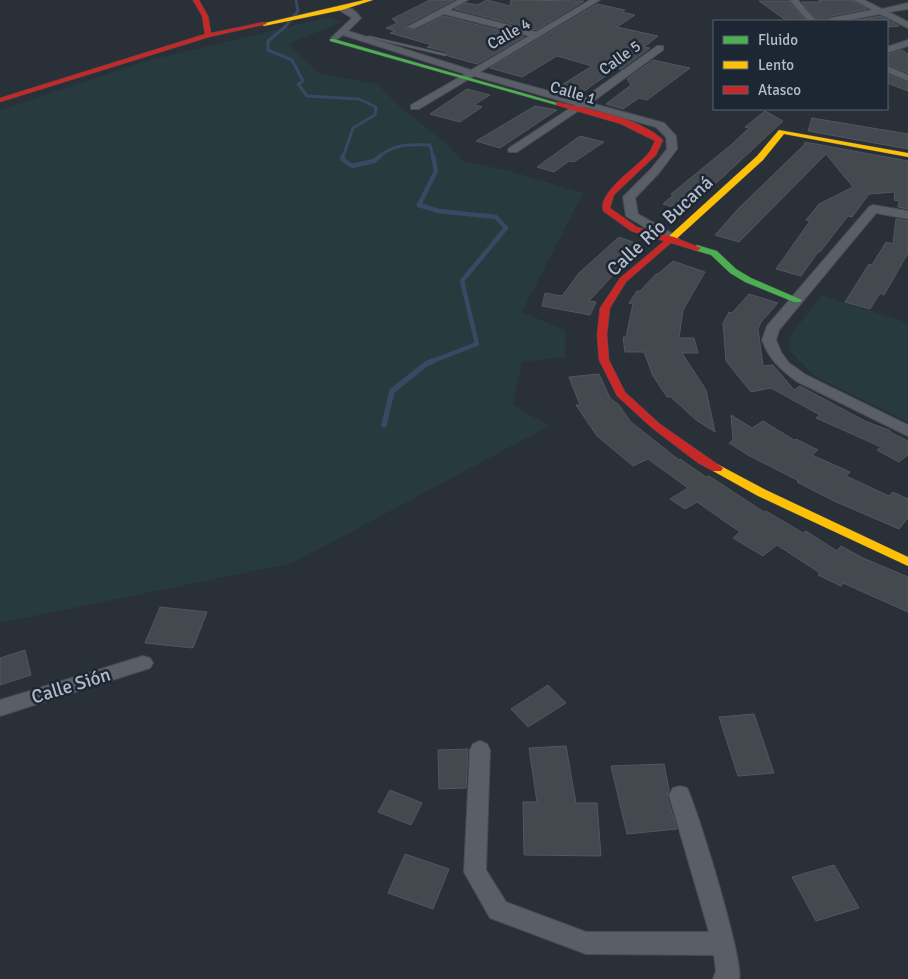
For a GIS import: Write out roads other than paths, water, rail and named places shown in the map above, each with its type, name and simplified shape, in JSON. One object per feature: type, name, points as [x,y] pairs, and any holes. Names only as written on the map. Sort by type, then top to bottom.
[{"type":"street","points":[[196,0],[201,6],[207,22],[208,34]]},
{"type":"street","points":[[0,100],[208,34],[342,8],[370,0]]},
{"type":"street","points":[[410,27],[464,0]]},
{"type":"street","name":"Calle 4","points":[[415,107],[596,0]]},
{"type":"street","points":[[794,0],[811,20]]},
{"type":"street","points":[[858,0],[908,25]]},
{"type":"street","points":[[836,20],[908,6]]},
{"type":"street","name":"Calle 1","points":[[332,40],[357,18],[342,8]]},
{"type":"street","points":[[443,11],[537,35]]},
{"type":"street","name":"Calle 1","points":[[343,32],[467,76]]},
{"type":"street","name":"Calle 1","points":[[332,40],[578,107],[660,125],[671,136],[672,149],[655,171],[629,197],[632,216],[672,239]]},
{"type":"street","points":[[888,50],[908,43]]},
{"type":"street","name":"Calle 5","points":[[513,150],[578,107],[660,48]]},
{"type":"street","points":[[888,69],[908,78]]},
{"type":"street","name":"Calle 1","points":[[578,107],[641,129],[659,140],[653,153],[611,194],[607,201],[606,210],[634,229],[714,253],[725,260],[732,270],[752,282],[798,300]]},
{"type":"street","name":"Calle Río Bucaná","points":[[908,155],[782,132],[760,158],[672,239],[653,252],[623,280],[605,308],[602,334],[604,360],[621,394],[656,426],[702,460],[762,493],[908,562]]},
{"type":"street","points":[[908,215],[873,209],[772,329],[769,340],[774,353],[784,366],[801,378],[908,430]]},
{"type":"street","name":"Calle Sión","points":[[0,708],[143,663]]},
{"type":"street","points":[[480,750],[475,872],[498,910],[586,943],[724,944]]},
{"type":"street","points":[[680,796],[724,944],[729,974],[725,979]]},
{"type":"lane","points":[[360,38],[370,37],[445,55]]},
{"type":"waterway","points":[[296,0],[298,11],[285,27],[268,41],[268,50],[292,60],[303,81],[298,84],[307,96],[359,99],[376,107],[375,115],[353,128],[343,157]]},
{"type":"waterway","points":[[378,157],[396,147],[415,145],[430,145],[433,157]]},
{"type":"waterway","points":[[343,156],[342,159],[352,166],[374,161],[380,156]]},
{"type":"waterway","points":[[430,362],[477,344],[462,281],[506,228],[496,217],[438,211],[419,205],[436,171],[433,156]]},
{"type":"waterway","points":[[384,425],[392,391],[426,364],[433,361]]}]
